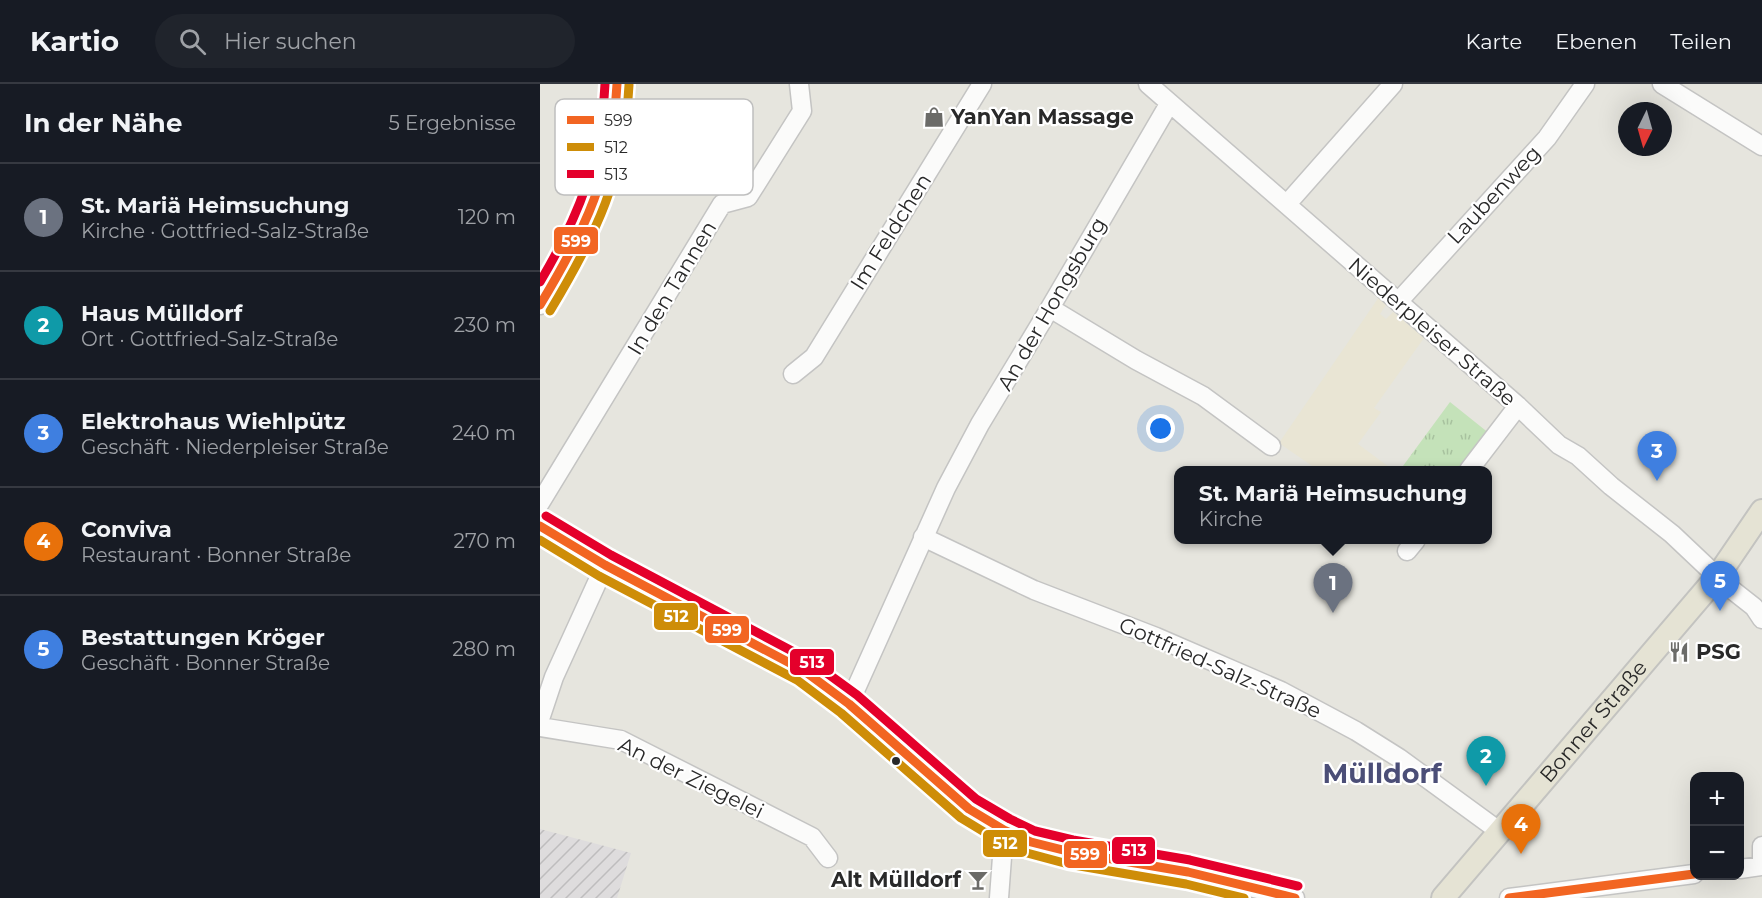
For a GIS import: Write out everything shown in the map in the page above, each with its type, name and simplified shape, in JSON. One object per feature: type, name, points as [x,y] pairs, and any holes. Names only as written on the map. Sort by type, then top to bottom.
[{"type":"main road","name":"Bonner Straße","points":[[1443,898],[1718,577],[1762,511]]},
{"type":"street","name":"In den Tannen","points":[[753,189],[802,111],[800,84]]},
{"type":"street","name":"Im Feldchen","points":[[793,374],[814,357],[982,84]]},
{"type":"street","name":"Niederpleiser Straße","points":[[1148,84],[1518,406],[1559,445],[1578,456],[1611,486],[1672,534],[1718,577],[1755,607],[1762,619]]},
{"type":"street","points":[[1287,204],[1393,84]]},
{"type":"street","name":"Laubenweg","points":[[1398,302],[1547,138],[1585,84]]},
{"type":"street","points":[[1662,84],[1762,146]]},
{"type":"street","name":"An der Hongsburg","points":[[849,704],[923,537],[980,424],[1169,104]]},
{"type":"street","points":[[540,305],[580,236],[597,195]]},
{"type":"street","name":"In den Tannen","points":[[540,503],[722,204],[749,195]]},
{"type":"street","points":[[1050,308],[1136,360],[1203,396],[1271,446]]},
{"type":"street","points":[[1473,466],[1518,406]]},
{"type":"street","points":[[540,526],[605,565],[793,664],[849,704],[969,809],[1004,830],[1031,842],[1188,872],[1295,898]]},
{"type":"street","name":"Gottfried-Salz-Straße","points":[[923,537],[1034,590],[1156,637],[1281,691],[1356,731],[1399,758],[1500,831]]},
{"type":"street","points":[[540,719],[554,677],[605,565]]},
{"type":"street","name":"An der Ziegelei","points":[[540,727],[621,740],[812,837],[828,858]]},
{"type":"street","points":[[999,898],[1004,830]]},
{"type":"street","points":[[1744,868],[1762,866],[1762,846]]},
{"type":"street","points":[[1509,898],[1628,890],[1690,875]]},
{"type":"shaded area","points":[[1379,297],[1386,305],[1380,314],[1386,319],[1393,312],[1424,338],[1374,408],[1381,412],[1358,444],[1388,466],[1312,466],[1279,443]]},
{"type":"shaded area","points":[[540,829],[631,853],[617,898],[540,898]]},
{"type":"green space","points":[[1450,402],[1490,434],[1465,466],[1403,466]]},
{"type":"transit line","name":"513","points":[[604,99],[605,84]]},
{"type":"transit line","name":"599","points":[[616,99],[617,84]]},
{"type":"transit line","name":"512","points":[[628,99],[629,85]]},
{"type":"transit line","name":"513","points":[[540,282],[566,234],[583,195]]},
{"type":"transit line","name":"599","points":[[540,305],[571,251],[596,195]]},
{"type":"transit line","name":"512","points":[[550,311],[581,256],[608,195]]},
{"type":"transit line","name":"513","points":[[546,516],[611,555],[809,660],[857,695],[976,799],[1010,819],[1035,831],[1073,840],[1190,860],[1298,886]]},
{"type":"transit line","name":"599","points":[[540,526],[605,565],[803,670],[849,704],[969,809],[1004,830],[1031,842],[1071,852],[1188,872],[1295,898]]},
{"type":"transit line","name":"512","points":[[540,540],[599,576],[797,680],[841,713],[961,818],[999,841],[1027,853],[1068,864],[1186,884],[1244,898]]},
{"type":"transit line","name":"599","points":[[1509,898],[1690,875]]},
{"type":"place","name":"YanYan Massage","points":[[934,117]]},
{"type":"place","name":"Elektrohaus Wiehlpütz","points":[[1657,481]]},
{"type":"place","name":"Bestattungen Kröger","points":[[1720,611]]},
{"type":"place","name":"St. Mariä Heimsuchung","points":[[1333,613]]},
{"type":"place","name":"PSG","points":[[1679,652]]},
{"type":"place","name":"Haus Mülldorf","points":[[1486,786]]},
{"type":"place","name":"Conviva","points":[[1521,854]]},
{"type":"place","name":"Alt Mülldorf","points":[[978,880]]},
{"type":"district","name":"Mülldorf","points":[[1382,774]]}]
